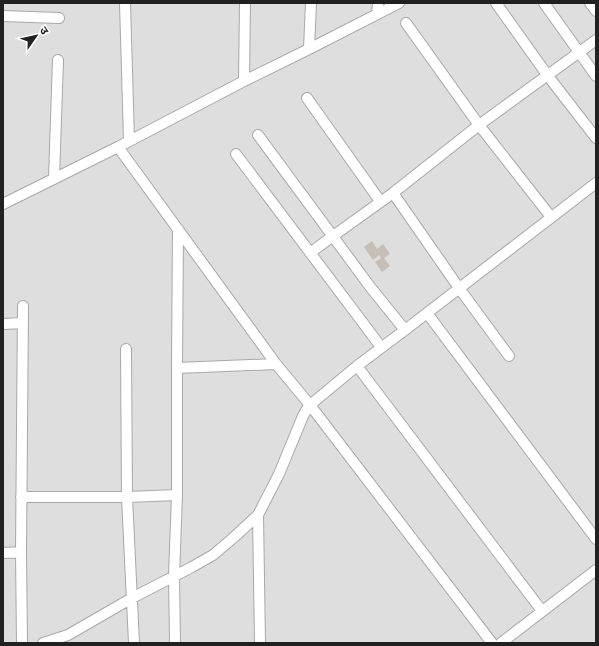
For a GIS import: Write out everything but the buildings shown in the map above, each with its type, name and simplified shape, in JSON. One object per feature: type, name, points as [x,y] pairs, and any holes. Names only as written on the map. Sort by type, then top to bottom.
[{"type":"street","points":[[125,3],[129,140]]},
{"type":"street","points":[[244,81],[245,3]]},
{"type":"street","points":[[309,49],[311,3]]},
{"type":"street","points":[[377,14],[378,3]]},
{"type":"street","points":[[3,204],[118,147],[244,81],[399,3]]},
{"type":"street","points":[[496,3],[548,76],[596,138]]},
{"type":"street","points":[[544,3],[596,76]]},
{"type":"street","points":[[590,3],[596,11]]},
{"type":"street","points":[[3,16],[59,18]]},
{"type":"street","points":[[406,23],[479,125],[551,217]]},
{"type":"street","points":[[310,253],[393,192],[479,125],[596,40]]},
{"type":"street","points":[[54,178],[58,60]]},
{"type":"street","points":[[307,98],[380,201]]},
{"type":"street","points":[[258,135],[371,288],[405,330]]},
{"type":"street","points":[[118,147],[276,364],[310,405],[492,643]]},
{"type":"street","points":[[236,154],[381,347]]},
{"type":"street","points":[[43,643],[67,639],[132,598],[212,555],[232,540],[258,514],[279,474],[303,416],[310,405],[381,347],[596,183]]},
{"type":"street","points":[[393,192],[459,288],[509,356]]},
{"type":"street","points":[[174,643],[174,576],[177,495],[178,229]]},
{"type":"street","points":[[22,643],[21,498],[23,306]]},
{"type":"street","points":[[427,313],[596,539]]},
{"type":"street","points":[[3,324],[23,323]]},
{"type":"street","points":[[126,350],[127,497],[134,643]]},
{"type":"street","points":[[177,368],[276,364]]},
{"type":"street","points":[[357,366],[542,611]]},
{"type":"street","points":[[21,498],[177,495]]},
{"type":"street","points":[[258,514],[260,643]]},
{"type":"street","points":[[3,553],[21,552]]},
{"type":"street","points":[[501,643],[596,570]]},
{"type":"shaded area","points":[[3,3],[596,3],[596,643],[3,643]]}]
